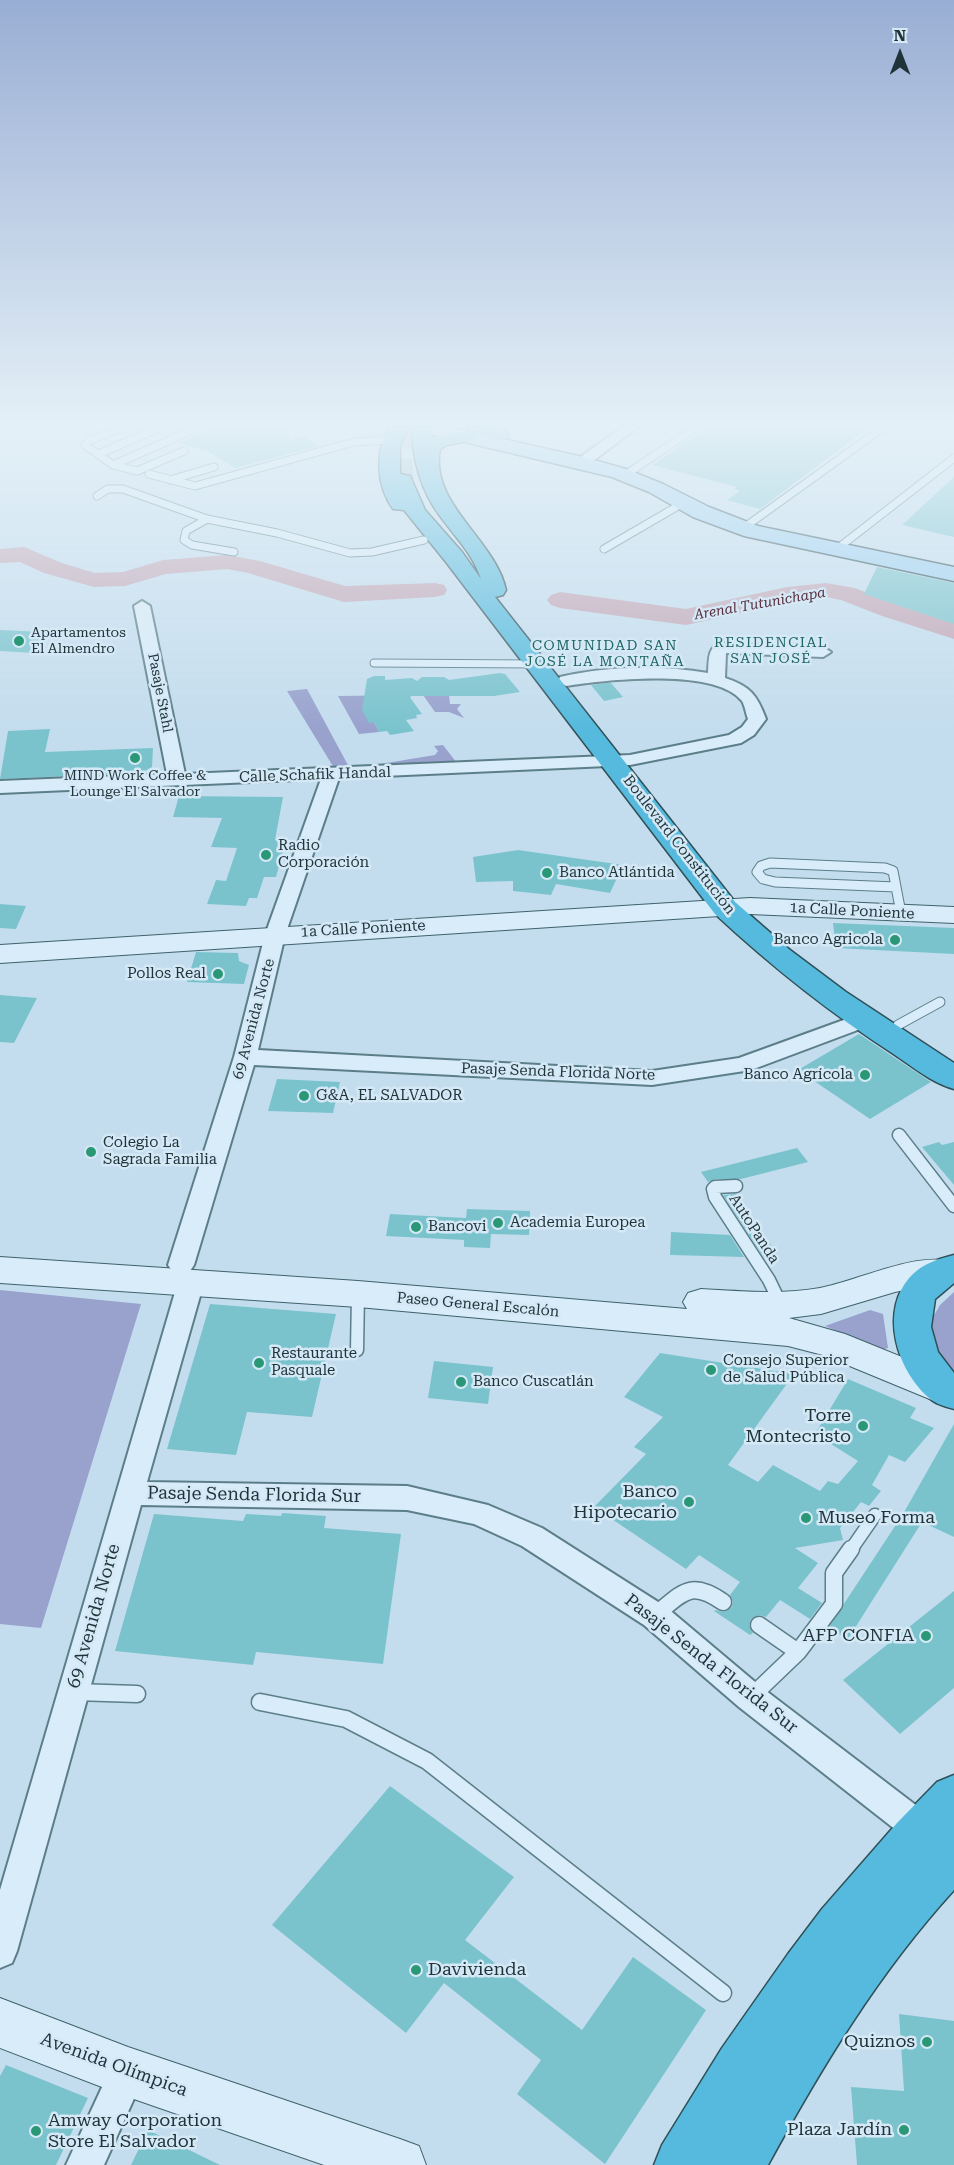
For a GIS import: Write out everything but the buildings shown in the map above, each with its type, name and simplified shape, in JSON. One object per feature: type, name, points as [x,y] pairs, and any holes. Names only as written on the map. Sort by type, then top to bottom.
[{"type":"highway","name":"Boulevard Constitución","points":[[415,528],[452,575],[486,589],[537,664],[621,761],[773,952],[863,1020],[954,1078]]},
{"type":"highway","name":"Boulevard Constitución","points":[[429,528],[566,681],[621,761]]},
{"type":"highway","name":"Boulevard Constitución","points":[[738,907],[830,978],[954,1062]]},
{"type":"highway","points":[[948,1269],[919,1290],[911,1313],[913,1341],[923,1362],[950,1392]]},
{"type":"highway","points":[[682,2165],[709,2117],[789,1992],[842,1924],[943,1827]]},
{"type":"highway","points":[[738,2165],[822,2022],[915,1897],[943,1827]]},
{"type":"main road","points":[[745,528],[954,574]]},
{"type":"main road","points":[[768,528],[954,568]]},
{"type":"main road","name":"1a Calle Poniente","points":[[0,954],[738,907],[898,900],[954,915]]},
{"type":"main road","name":"Paseo General Escalón","points":[[0,1251],[358,1294],[788,1332],[832,1344],[950,1392]]},
{"type":"main road","name":"Paseo General Escalón","points":[[0,1270],[186,1273],[782,1306],[821,1301],[895,1279],[948,1269]]},
{"type":"main road","name":"Avenida Olímpica","points":[[0,2023],[128,2072],[400,2165]]},
{"type":"street","name":"Pasaje Stahl","points":[[142,606],[177,780]]},
{"type":"street","points":[[566,681],[596,676],[645,673],[676,674],[716,681],[718,651],[721,648],[823,652]]},
{"type":"street","name":"Calle Schafik Handal","points":[[0,787],[331,775],[621,761],[735,739],[748,731],[757,719],[754,702],[736,689],[716,681]]},
{"type":"street","name":"69 Avenida Norte","points":[[0,1951],[130,1493],[275,935],[331,775]]},
{"type":"street","name":"Pasaje Senda Florida Norte","points":[[245,1057],[652,1078],[742,1065],[863,1020]]},
{"type":"street","name":"Pasaje Senda Florida Sur","points":[[130,1493],[407,1498],[478,1513],[532,1537],[655,1616],[750,1697],[943,1827]]},
{"type":"street","points":[[85,2165],[128,2072]]},
{"type":"lane","points":[[191,528],[186,531],[184,540],[192,545],[234,552]]},
{"type":"lane","points":[[252,528],[350,553],[372,552],[424,540]]},
{"type":"lane","points":[[604,549],[640,528]]},
{"type":"lane","points":[[842,545],[864,528]]},
{"type":"lane","points":[[374,663],[537,664]]},
{"type":"lane","points":[[770,863],[877,867],[893,871],[898,900],[775,882],[763,879],[757,872],[761,866],[770,863]]},
{"type":"lane","points":[[898,1025],[940,1002]]},
{"type":"lane","points":[[900,1135],[954,1206]]},
{"type":"lane","name":"AutoPanda","points":[[736,1186],[716,1187],[713,1189],[715,1197],[782,1306]]},
{"type":"lane","points":[[357,1350],[358,1294]]},
{"type":"lane","points":[[750,1697],[798,1652],[834,1604],[836,1600],[834,1573],[875,1515]]},
{"type":"lane","points":[[655,1616],[687,1590],[693,1588],[706,1590],[723,1602]]},
{"type":"lane","points":[[759,1625],[798,1652]]},
{"type":"lane","points":[[72,1692],[137,1694]]},
{"type":"lane","points":[[260,1702],[346,1719],[427,1761],[723,1993]]},
{"type":"shaded area","points":[[307,689],[349,767],[435,755],[438,751],[434,746],[443,745],[457,763],[334,768],[287,691]]},
{"type":"shaded area","points":[[411,695],[410,698],[385,703],[374,722],[379,732],[359,734],[338,696]]},
{"type":"shaded area","points":[[423,695],[449,695],[450,704],[461,704],[457,709],[464,718],[449,712],[435,712]]},
{"type":"shaded area","points":[[0,1290],[141,1304],[41,1628],[0,1624]]},
{"type":"shaded area","points":[[954,1292],[954,1380],[938,1362],[929,1324],[940,1305]]},
{"type":"shaded area","points":[[870,1310],[883,1314],[888,1348],[881,1350],[825,1326]]},
{"type":"waterway","name":"Arenal Tutunichapa","points":[[0,556],[24,554],[53,568],[94,580],[125,579],[163,567],[227,562],[251,566],[344,594],[435,590]]},
{"type":"waterway","name":"Arenal Tutunichapa","points":[[560,600],[686,617],[787,595],[826,590],[846,593],[891,611],[954,631]]},
{"type":"place","name":"Apartamentos El Almendro","points":[[19,641]]},
{"type":"place","name":"MIND Work Coffee & Lounge El Salvador","points":[[135,758]]},
{"type":"place","name":"Radio Corporación","points":[[266,855]]},
{"type":"place","name":"Banco Atlántida","points":[[547,873]]},
{"type":"place","name":"Banco Agricola","points":[[895,940]]},
{"type":"place","name":"Pollos Real","points":[[218,974]]},
{"type":"place","name":"Banco Agrícola","points":[[865,1075]]},
{"type":"place","name":"G&A, EL SALVADOR","points":[[304,1096]]},
{"type":"place","name":"Colegio La Sagrada Familia","points":[[91,1152]]},
{"type":"place","name":"Academia Europea","points":[[498,1223]]},
{"type":"place","name":"Bancovi","points":[[416,1227]]},
{"type":"place","name":"Restaurante Pasquale","points":[[259,1363]]},
{"type":"place","name":"Consejo Superior de Salud Pública","points":[[711,1370]]},
{"type":"place","name":"Banco Cuscatlán","points":[[461,1382]]},
{"type":"place","name":"Torre Montecristo","points":[[863,1426]]},
{"type":"place","name":"Banco Hipotecario","points":[[689,1502]]},
{"type":"place","name":"Museo Forma","points":[[806,1518]]},
{"type":"place","name":"AFP CONFIA","points":[[926,1636]]},
{"type":"place","name":"Davivienda","points":[[416,1970]]},
{"type":"place","name":"Quiznos","points":[[927,2042]]},
{"type":"place","name":"Plaza Jardín","points":[[904,2130]]},
{"type":"place","name":"Amway Corporation Store El Salvador","points":[[36,2131]]},
{"type":"district","name":"RESIDENCIAL SAN JOSÉ","points":[[771,652]]},
{"type":"district","name":"COMUNIDAD SAN JOSÉ LA MONTAÑA","points":[[605,654]]}]
